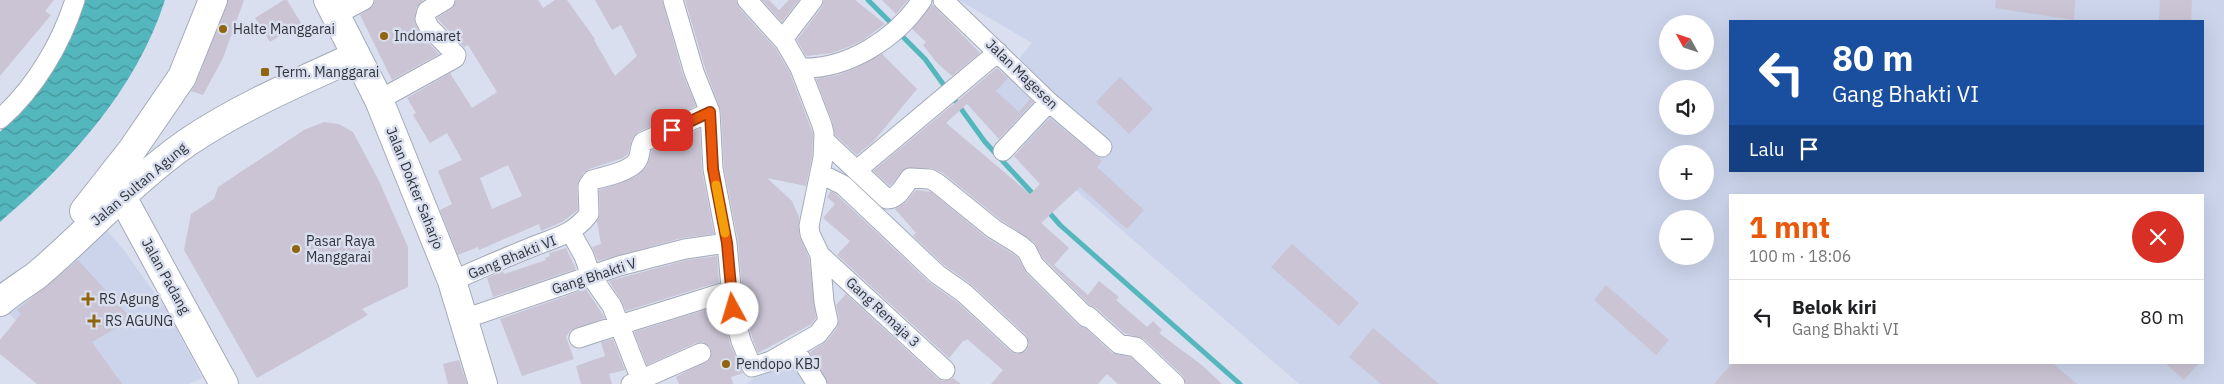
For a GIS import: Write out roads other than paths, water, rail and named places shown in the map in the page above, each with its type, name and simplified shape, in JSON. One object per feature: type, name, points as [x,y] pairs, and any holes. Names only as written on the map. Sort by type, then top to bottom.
[{"type":"main road","name":"Jalan Sultan Agung","points":[[7,295],[89,206],[156,116],[182,77],[213,0]]},
{"type":"main road","name":"Jalan Dokter Saharjo","points":[[332,7],[379,100],[452,281],[483,384]]},
{"type":"main road","name":"Jalan Sultan Agung","points":[[7,295],[36,276],[121,195],[167,157],[190,141],[269,97],[356,56]]},
{"type":"main road","points":[[156,116],[156,128],[161,136],[173,142],[190,141]]},
{"type":"main road","name":"Jalan Padang","points":[[121,195],[224,384]]},
{"type":"street","points":[[0,118],[22,97],[46,64],[75,0]]},
{"type":"street","points":[[332,7],[364,0]]},
{"type":"street","points":[[379,100],[455,58],[456,55],[429,27],[425,19],[427,11],[445,0]]},
{"type":"street","points":[[673,0],[694,72],[710,112],[717,198],[727,243],[736,326],[750,366],[754,367],[771,361],[818,334],[828,320],[824,302],[820,255],[810,234],[809,226],[824,158],[824,133],[800,68],[783,40],[747,0]]},
{"type":"street","points":[[783,40],[813,0]]},
{"type":"street","points":[[800,68],[831,65],[861,55],[896,28],[914,11],[922,0]]},
{"type":"street","name":"Jalan Magesen","points":[[942,0],[1049,102],[1102,148]]},
{"type":"street","points":[[857,170],[998,52]]},
{"type":"street","points":[[1003,151],[1049,102]]},
{"type":"street","name":"Gang Bhakti VI","points":[[452,281],[528,248],[562,238],[582,223],[589,214],[588,186],[592,180],[633,167],[638,160],[643,142],[710,112]]},
{"type":"street","points":[[824,140],[887,199],[897,196],[911,178],[930,179],[937,183],[994,229],[1020,244],[1027,251],[1034,265],[1086,317],[1088,316],[1119,344],[1136,347],[1175,384]]},
{"type":"street","points":[[819,178],[829,178],[844,185],[938,274],[964,293],[1018,343]]},
{"type":"street","name":"Gang Bhakti VI","points":[[570,231],[584,256],[590,276],[608,299],[620,324],[635,382]]},
{"type":"street","name":"Gang Bhakti V","points":[[464,319],[590,276],[685,249],[727,243]]},
{"type":"street","name":"Gang Remaja 3","points":[[820,255],[945,370]]},
{"type":"street","points":[[579,338],[731,290]]},
{"type":"street","points":[[794,348],[818,384]]},
{"type":"street","points":[[635,382],[701,353]]},
{"type":"water","points":[[83,0],[165,0],[137,64],[119,94],[98,122],[51,175],[0,222],[0,132],[27,104]]},
{"type":"waterway","points":[[868,0],[892,24]]},
{"type":"waterway","points":[[898,32],[925,59],[985,142],[1035,196]]},
{"type":"waterway","points":[[1047,210],[1060,225],[1240,384]]},
{"type":"place","name":"Halte Manggarai","points":[[223,29]]},
{"type":"place","name":"Indomaret","points":[[384,36]]},
{"type":"place","name":"Term. Manggarai","points":[[265,72]]},
{"type":"place","name":"Pasar Raya Manggarai","points":[[296,249]]},
{"type":"place","name":"RS Agung","points":[[88,299]]},
{"type":"place","name":"RS AGUNG","points":[[94,321]]},
{"type":"place","name":"Pendopo KBJ","points":[[726,364]]}]
